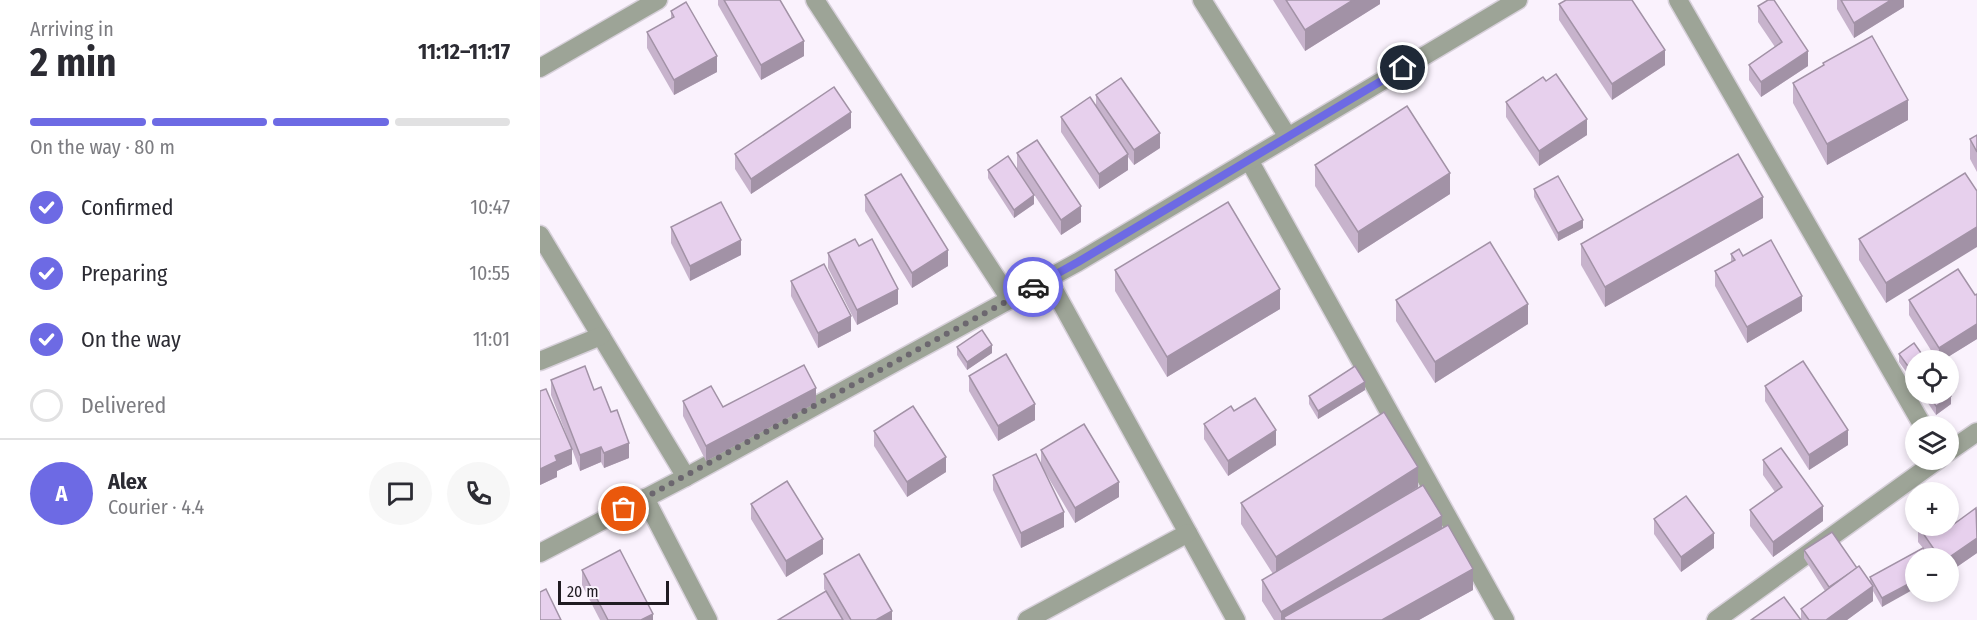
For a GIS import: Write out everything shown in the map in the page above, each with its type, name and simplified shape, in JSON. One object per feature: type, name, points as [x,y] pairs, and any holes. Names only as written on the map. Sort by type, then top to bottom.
[{"type":"street","points":[[540,68],[658,0]]},
{"type":"street","points":[[814,0],[1010,299]]},
{"type":"street","points":[[1202,0],[1288,137]]},
{"type":"street","points":[[540,553],[686,477],[1048,279],[1518,0]]},
{"type":"street","points":[[1678,0],[1917,416]]},
{"type":"street","points":[[1249,160],[1505,620]]},
{"type":"street","points":[[540,235],[686,477]]},
{"type":"street","points":[[1048,279],[1236,620]]},
{"type":"street","points":[[540,361],[601,336]]},
{"type":"street","points":[[1959,444],[1977,432]]},
{"type":"street","points":[[1716,620],[1924,470]]},
{"type":"street","points":[[645,498],[708,620]]},
{"type":"street","points":[[1028,620],[1188,533]]},
{"type":"building","points":[[724,0],[780,0],[804,41],[761,65]]},
{"type":"building","points":[[1286,0],[1353,0],[1305,30]]},
{"type":"building","points":[[1566,0],[1632,0],[1665,50],[1612,84],[1559,4]]},
{"type":"building","points":[[1768,0],[1774,0],[1808,51],[1761,82],[1749,65],[1782,42],[1758,6]]},
{"type":"building","points":[[1841,0],[1891,0],[1854,23]]},
{"type":"building","points":[[686,2],[717,56],[674,80],[647,32],[674,17],[671,11]]},
{"type":"building","points":[[1872,36],[1908,100],[1827,144],[1793,83],[1824,65],[1823,63]]},
{"type":"building","points":[[1556,74],[1587,119],[1539,151],[1506,102],[1543,77],[1546,81]]},
{"type":"building","points":[[1121,78],[1160,133],[1134,150],[1096,95]]},
{"type":"building","points":[[834,87],[851,112],[751,179],[735,154]]},
{"type":"building","points":[[1090,97],[1128,154],[1099,174],[1061,117]]},
{"type":"building","points":[[1407,106],[1450,173],[1358,232],[1315,165]]},
{"type":"building","points":[[1977,135],[1977,152],[1970,139]]},
{"type":"building","points":[[1037,140],[1081,206],[1061,220],[1017,153]]},
{"type":"building","points":[[1738,154],[1763,197],[1605,287],[1581,244]]},
{"type":"building","points":[[1008,156],[1034,195],[1014,210],[988,170]]},
{"type":"building","points":[[1965,173],[1977,191],[1977,227],[1886,283],[1859,239]]},
{"type":"building","points":[[901,174],[948,250],[912,273],[865,195]]},
{"type":"building","points":[[1558,176],[1583,220],[1558,233],[1534,189]]},
{"type":"building","points":[[721,202],[741,240],[690,266],[671,227]]},
{"type":"building","points":[[1228,202],[1280,289],[1167,357],[1115,270]]},
{"type":"building","points":[[855,239],[859,246],[872,239],[898,289],[857,310],[828,253]]},
{"type":"building","points":[[1771,240],[1802,296],[1747,327],[1715,271],[1735,260],[1731,254],[1739,249],[1743,256]]},
{"type":"building","points":[[1490,242],[1528,304],[1435,362],[1396,300]]},
{"type":"building","points":[[824,264],[851,316],[818,333],[791,281]]},
{"type":"building","points":[[1958,269],[1975,295],[1977,294],[1977,324],[1939,348],[1909,300]]},
{"type":"building","points":[[982,330],[992,345],[967,362],[957,347]]},
{"type":"building","points":[[1914,343],[1919,350],[1905,350],[1905,362],[1899,354]]},
{"type":"building","points":[[1006,354],[1035,404],[998,426],[969,376]]},
{"type":"building","points":[[1803,361],[1848,430],[1809,455],[1765,386]]},
{"type":"building","points":[[804,365],[816,388],[706,446],[683,401],[711,386],[723,407]]},
{"type":"building","points":[[585,366],[594,390],[601,387],[611,412],[617,410],[629,443],[604,453],[601,447],[580,455],[551,380]]},
{"type":"building","points":[[1355,366],[1365,382],[1318,411],[1309,396]]},
{"type":"building","points":[[546,389],[572,449],[555,456],[557,461],[540,469],[540,391]]},
{"type":"building","points":[[1255,398],[1276,430],[1228,461],[1204,424],[1231,406],[1234,411]]},
{"type":"building","points":[[913,406],[946,457],[907,482],[874,431]]},
{"type":"building","points":[[1384,412],[1418,467],[1276,557],[1241,503]]},
{"type":"building","points":[[1084,424],[1119,482],[1075,508],[1041,450]]},
{"type":"building","points":[[1781,448],[1823,506],[1773,542],[1750,510],[1782,487],[1763,460]]},
{"type":"building","points":[[1036,454],[1064,512],[1021,533],[993,475]]},
{"type":"building","points":[[787,481],[823,539],[786,561],[751,504]]},
{"type":"building","points":[[1423,485],[1442,516],[1281,612],[1262,580]]},
{"type":"building","points":[[1686,496],[1714,533],[1681,557],[1654,519]]},
{"type":"building","points":[[1976,508],[1977,538],[1959,550],[1959,548],[1933,548],[1925,536],[1959,536],[1959,520]]},
{"type":"building","points":[[1448,525],[1473,569],[1382,620],[1285,620],[1284,617]]},
{"type":"building","points":[[1832,532],[1857,568],[1829,587],[1804,550]]},
{"type":"building","points":[[620,550],[653,614],[641,620],[608,620],[582,570]]},
{"type":"building","points":[[859,554],[892,611],[876,620],[851,620],[824,574]]},
{"type":"building","points":[[1905,558],[1905,586],[1882,598],[1870,577]]},
{"type":"building","points":[[1859,566],[1873,586],[1826,620],[1809,620],[1801,609]]},
{"type":"building","points":[[546,589],[561,620],[540,620],[540,592]]},
{"type":"building","points":[[826,591],[843,620],[778,620]]},
{"type":"building","points":[[1784,597],[1801,620],[1751,620]]},
{"type":"way so far","points":[[624,509],[1033,287]]},
{"type":"route","points":[[1033,287],[1403,68]]}]
